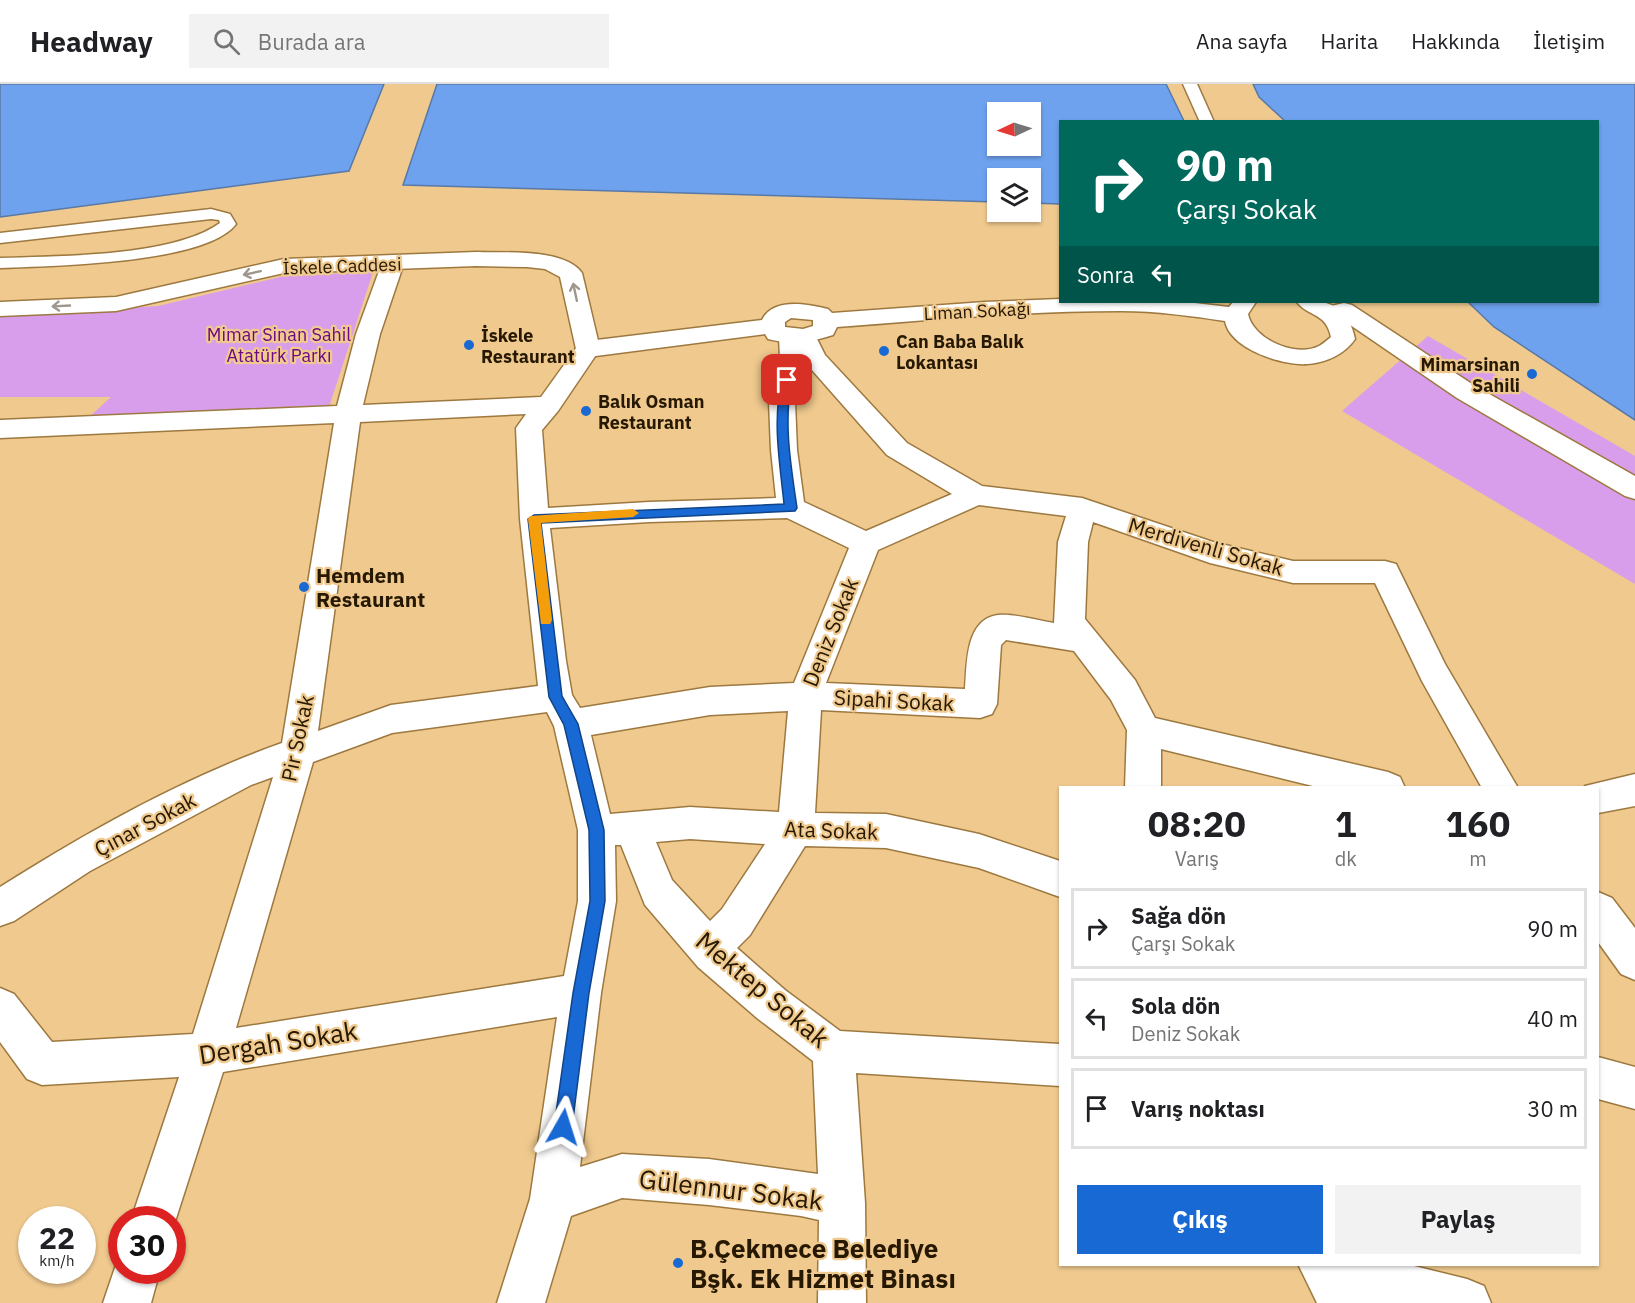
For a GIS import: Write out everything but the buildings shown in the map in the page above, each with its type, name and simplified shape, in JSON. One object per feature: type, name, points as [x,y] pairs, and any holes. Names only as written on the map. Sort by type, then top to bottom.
[{"type":"street","name":"İskele Caddesi","points":[[0,309],[116,304],[284,266],[476,259],[527,260],[550,263],[572,273],[588,349]]},
{"type":"street","name":"Pir Sokak","points":[[159,1206],[208,1054],[298,753],[348,414],[368,334],[393,263]]},
{"type":"street","name":"Liman Sokağı","points":[[825,321],[985,309],[1121,304],[1240,308],[1239,328],[1252,341],[1273,351],[1297,357],[1319,355],[1336,348],[1343,339],[1342,328],[1320,307]]},
{"type":"street","points":[[1320,307],[1344,310],[1466,392],[1635,489]]},
{"type":"street","name":"Liman Sokağı","points":[[588,349],[789,333],[825,330],[825,321],[820,314],[787,311],[774,318],[789,333]]},
{"type":"street","points":[[789,333],[897,449],[971,492]]},
{"type":"street","points":[[789,333],[792,358],[782,402],[784,450],[791,508]]},
{"type":"street","points":[[521,1303],[553,1199],[581,993],[597,901],[614,829],[563,711],[534,519],[529,428],[549,405],[588,349]]},
{"type":"street","points":[[0,429],[549,405]]},
{"type":"street","points":[[534,519],[649,512],[791,508],[866,543],[971,492]]},
{"type":"street","name":"Merdivenli Sokak","points":[[971,492],[1082,508],[1210,552],[1293,572],[1385,572],[1432,672],[1500,786]]},
{"type":"street","points":[[1082,508],[1073,542],[1069,621],[1124,690],[1144,730],[1143,786]]},
{"type":"street","name":"Deniz Sokak","points":[[709,949],[736,922],[795,830],[802,765],[805,696],[866,543]]},
{"type":"street","name":"Sipahi Sokak","points":[[298,753],[391,719],[805,696],[980,704],[986,640],[999,627],[1083,640]]},
{"type":"street","points":[[1144,730],[1380,786]]},
{"type":"street","name":"Çınar Sokak","points":[[0,908],[77,859],[239,774],[298,753]]},
{"type":"street","points":[[1599,797],[1635,790]]},
{"type":"street","name":"Ata Sokak","points":[[614,829],[690,823],[795,830],[886,831],[979,851],[1059,879]]},
{"type":"street","name":"Mektep Sokak","points":[[614,829],[658,892],[709,949],[771,1004],[833,1051],[1059,1065]]},
{"type":"street","points":[[1599,912],[1635,960]]},
{"type":"street","name":"Dergah Sokak","points":[[0,1008],[42,1064],[208,1054],[581,993]]},
{"type":"street","points":[[833,1051],[842,1203],[842,1303]]},
{"type":"street","points":[[1599,1078],[1635,1088]]},
{"type":"street","name":"Gülennur Sokak","points":[[553,1199],[622,1176],[744,1186],[801,1193],[842,1203]]},
{"type":"street","points":[[1330,1279],[1467,1303]]},
{"type":"street","points":[[127,1303],[133,1284]]},
{"type":"lane","points":[[1190,84],[1206,120]]},
{"type":"lane","points":[[0,237],[211,214],[225,217],[228,225],[214,236],[164,249],[96,258],[0,263]]},
{"type":"green space","name":"Mimar Sinan Sahil Atatürk Parkı","points":[[373,272],[329,407],[88,418],[111,397],[0,397],[0,316],[158,306],[284,276]]},
{"type":"green space","points":[[1428,336],[1635,456],[1635,584],[1342,411]]},
{"type":"water","points":[[0,84],[384,84],[349,171],[0,217]]},
{"type":"water","points":[[437,84],[1166,84],[1184,120],[1059,120],[1059,204],[1041,203],[1041,168],[987,168],[987,202],[403,185]]},
{"type":"water","points":[[1253,84],[1635,84],[1635,420],[1494,327],[1469,303],[1599,303],[1599,120],[1284,120],[1259,97]]},
{"type":"slow traffic","points":[[546,620],[534,519],[633,513]]},
{"type":"place","name":"İskele Restaurant","points":[[469,345]]},
{"type":"place","name":"Can Baba Balık Lokantası","points":[[884,351]]},
{"type":"place","name":"Mimarsinan Sahili","points":[[1532,374]]},
{"type":"place","name":"Balık Osman Restaurant","points":[[586,411]]},
{"type":"place","name":"Hemdem Restaurant","points":[[304,587]]},
{"type":"place","name":"B.Çekmece Belediye Bşk. Ek Hizmet Binası","points":[[678,1263]]},
{"type":"route","points":[[563,1127],[567,1086],[597,901],[596,830],[571,724],[556,697],[534,519],[649,512],[791,508],[784,450],[782,402],[787,380]]}]
